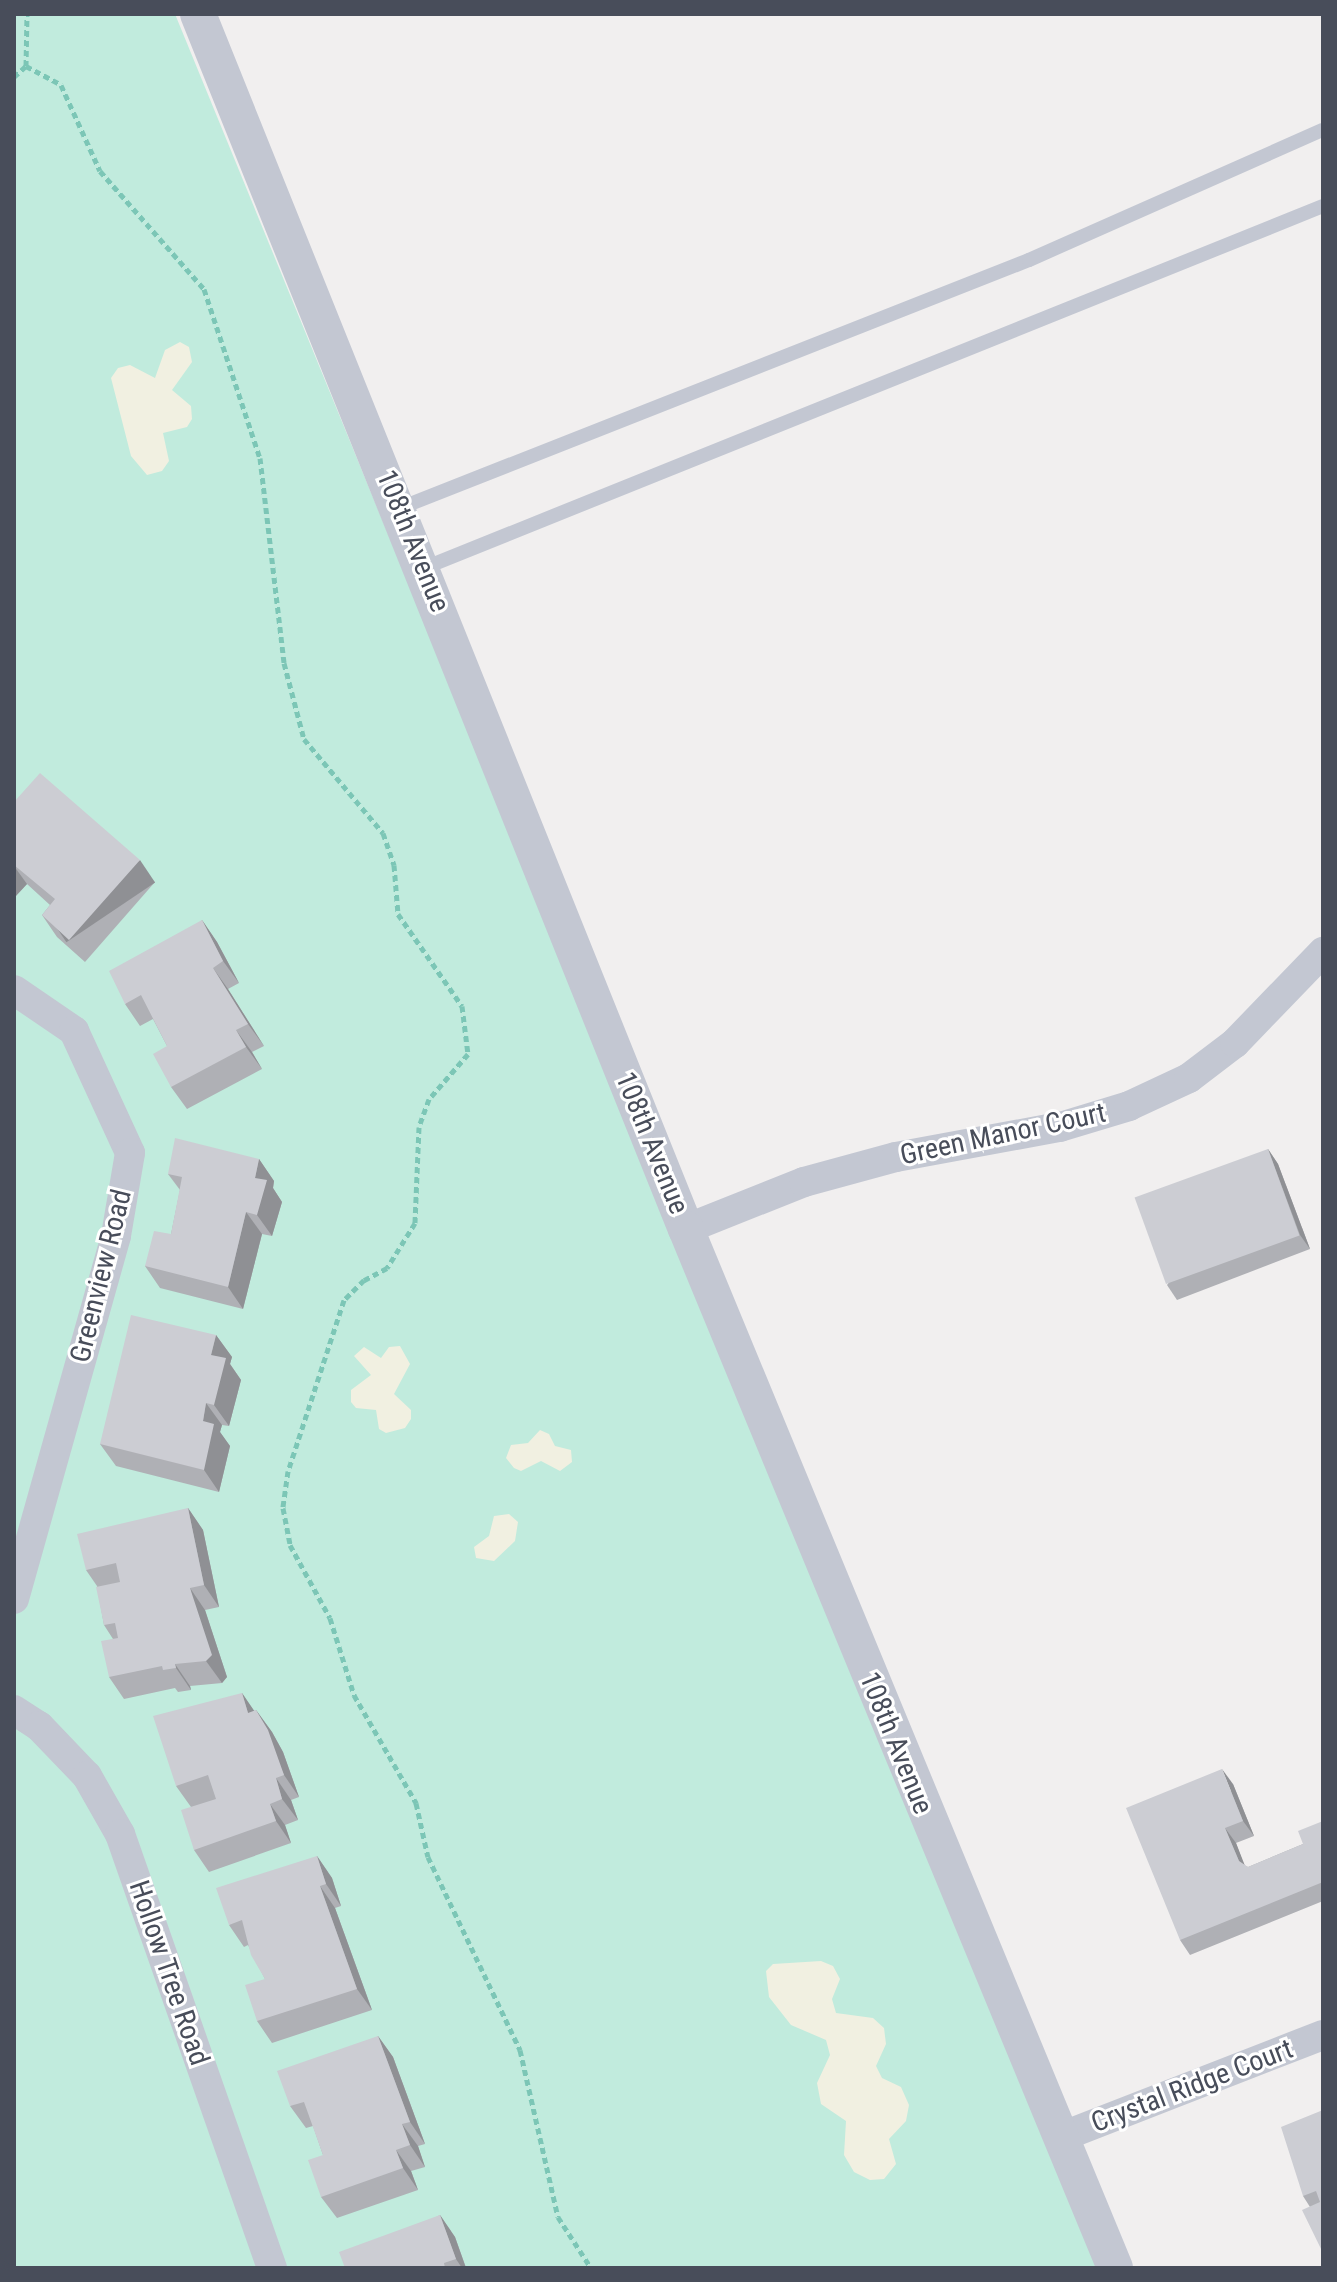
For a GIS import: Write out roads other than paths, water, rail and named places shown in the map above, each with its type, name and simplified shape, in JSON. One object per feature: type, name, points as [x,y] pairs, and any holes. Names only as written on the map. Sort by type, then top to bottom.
[{"type":"street","name":"108th Avenue","points":[[198,14],[400,508],[686,1229],[1115,2268]]},
{"type":"street","name":"Green Manor Court","points":[[686,1229],[804,1182],[896,1157],[1060,1127],[1129,1106],[1189,1078],[1235,1043],[1323,952]]},
{"type":"street","name":"Greenview Road","points":[[14,990],[74,1031],[130,1153],[116,1236],[14,1599]]},
{"type":"street","name":"Hollow Tree Road","points":[[14,1710],[39,1726],[87,1776],[120,1834],[272,2268]]},
{"type":"street","name":"Crystal Ridge Court","points":[[1061,2137],[1323,2035]]},
{"type":"lane","points":[[400,508],[1029,260],[1323,130]]},
{"type":"lane","points":[[424,568],[1323,206]]}]
